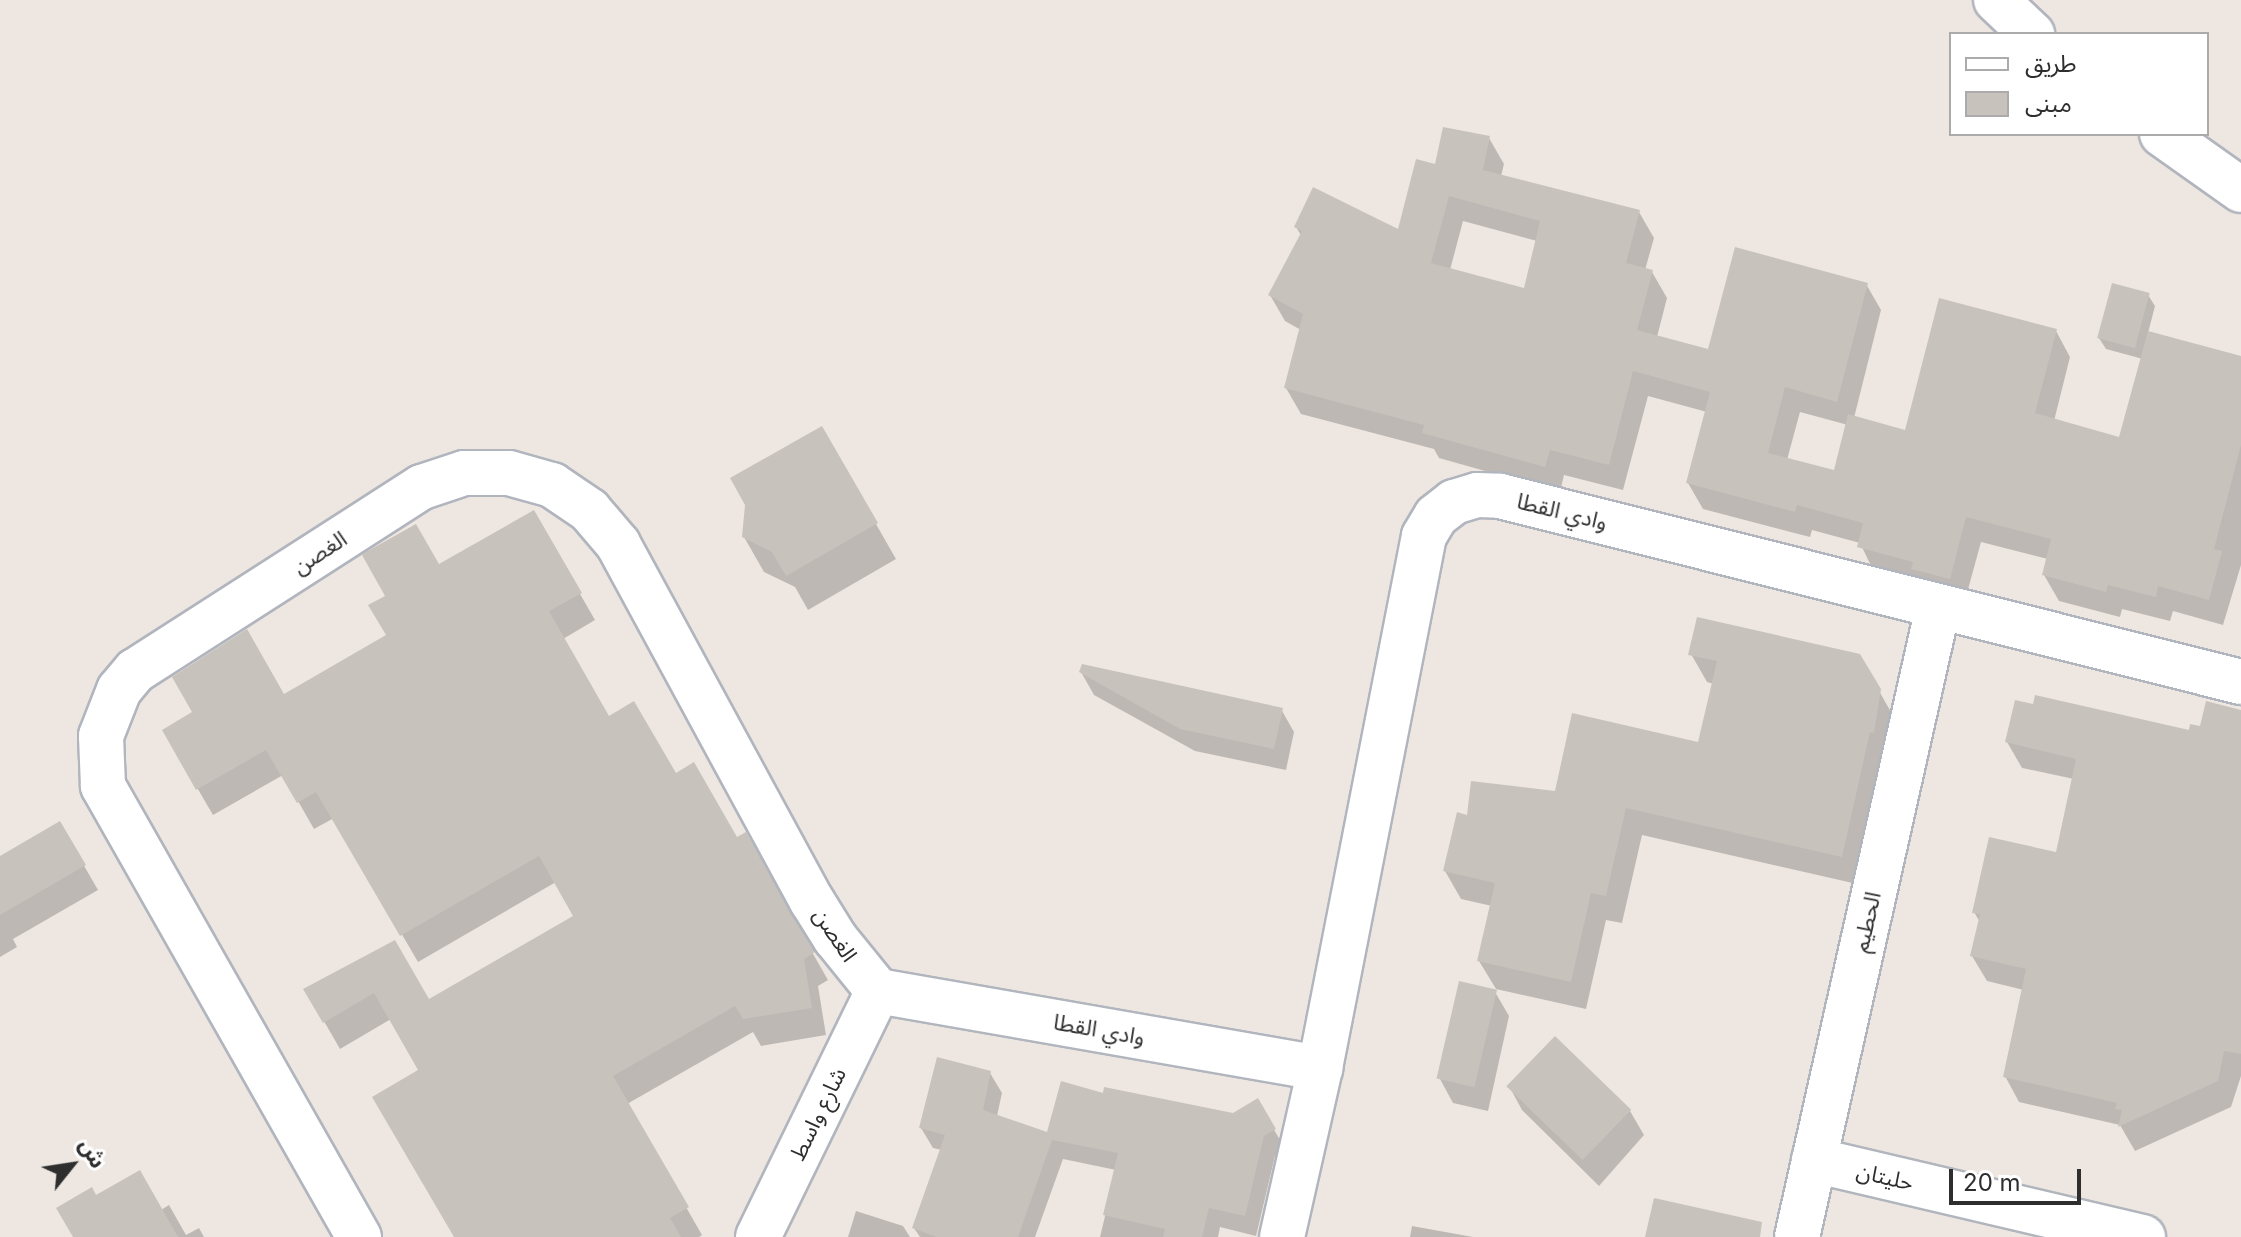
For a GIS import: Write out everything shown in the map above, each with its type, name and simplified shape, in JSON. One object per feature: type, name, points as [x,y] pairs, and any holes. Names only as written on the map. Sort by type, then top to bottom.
[{"type":"street","points":[[1996,0],[2030,32]]},
{"type":"street","points":[[2165,136],[2241,190]]},
{"type":"street","name":"الغصن","points":[[359,1237],[103,786],[101,736],[119,690],[135,671],[422,487],[464,473],[509,473],[552,485],[589,510],[618,544],[812,901],[835,938],[878,991]]},
{"type":"street","name":"وادي القطا","points":[[1282,1237],[1320,1068],[1424,536],[1436,516],[1454,502],[1477,495],[1500,496],[2241,682]]},
{"type":"street","name":"الحطيم","points":[[1797,1237],[1938,607]]},
{"type":"street","name":"وادي القطا","points":[[878,991],[1320,1068]]},
{"type":"street","name":"شارع واسط","points":[[758,1237],[878,991]]},
{"type":"street","name":"حليتان","points":[[1814,1160],[2143,1237]]},
{"type":"building","points":[[1443,127],[1490,136],[1483,170],[1640,210],[1626,263],[1653,270],[1637,330],[1708,349],[1735,247],[1868,283],[1837,402],[1785,387],[1768,453],[1834,470],[1848,414],[1905,430],[1939,298],[2057,329],[2035,413],[2119,437],[2148,331],[2241,356],[2241,445],[2214,549],[2222,551],[2209,600],[2158,586],[2156,597],[2108,585],[2106,592],[2042,575],[2051,539],[1966,517],[1950,579],[1911,569],[1913,562],[1857,547],[1863,523],[1797,505],[1795,512],[1686,483],[1710,392],[1633,371],[1609,465],[1550,450],[1545,467],[1422,433],[1424,425],[1284,388],[1303,314],[1268,295],[1302,231],[1294,227],[1313,187],[1398,229],[1416,159],[1435,164]],"holes":[[[1449,196],[1540,221],[1524,288],[1431,263]]]},
{"type":"building","points":[[2112,283],[2150,293],[2135,348],[2097,338]]},
{"type":"building","points":[[822,426],[878,523],[786,576],[772,552],[742,537],[745,505],[730,478]]},
{"type":"building","points":[[534,510],[582,593],[549,611],[609,716],[634,701],[676,773],[694,762],[737,837],[746,832],[815,952],[804,959],[812,1008],[743,1019],[735,1006],[613,1076],[689,1207],[670,1218],[681,1237],[454,1237],[372,1097],[418,1070],[374,993],[323,1023],[303,989],[395,940],[429,999],[573,916],[539,856],[400,936],[316,792],[297,803],[266,750],[196,790],[162,730],[192,712],[172,677],[247,629],[284,694],[386,635],[368,605],[385,596],[362,555],[366,552],[416,524],[439,564]]},
{"type":"building","points":[[1697,617],[1860,654],[1881,689],[1874,733],[1870,732],[1842,857],[1626,808],[1606,896],[1591,893],[1571,982],[1477,961],[1495,883],[1443,871],[1457,812],[1467,815],[1471,781],[1555,791],[1572,713],[1698,742],[1717,661],[1688,655]]},
{"type":"building","points":[[1082,664],[1283,708],[1274,749],[1180,729],[1079,672]]},
{"type":"building","points":[[2035,695],[2189,730],[2190,724],[2200,726],[2206,701],[2241,710],[2241,1054],[2224,1051],[2218,1081],[2118,1127],[2122,1110],[2115,1109],[2117,1103],[2003,1077],[2026,969],[1970,956],[1980,914],[1972,913],[1989,837],[2056,852],[2076,759],[2005,742],[2015,700],[2033,704]]},
{"type":"building","points":[[60,821],[86,865],[0,915],[0,856]]},
{"type":"building","points":[[1459,981],[1497,990],[1475,1087],[1437,1078]]},
{"type":"building","points":[[1555,1036],[1631,1110],[1583,1160],[1506,1086]]},
{"type":"building","points":[[937,1057],[991,1071],[983,1110],[1047,1132],[1061,1081],[1103,1093],[1104,1087],[1233,1113],[1258,1098],[1276,1129],[1264,1136],[1245,1216],[1209,1208],[1202,1237],[1163,1237],[1165,1229],[1103,1215],[1118,1153],[1052,1140],[1018,1237],[937,1237],[912,1228],[945,1135],[919,1128]]},
{"type":"building","points":[[140,1170],[178,1237],[73,1237],[56,1208],[92,1187],[96,1195]]},
{"type":"building","points":[[1654,1198],[1762,1222],[1760,1237],[1645,1237]]}]
